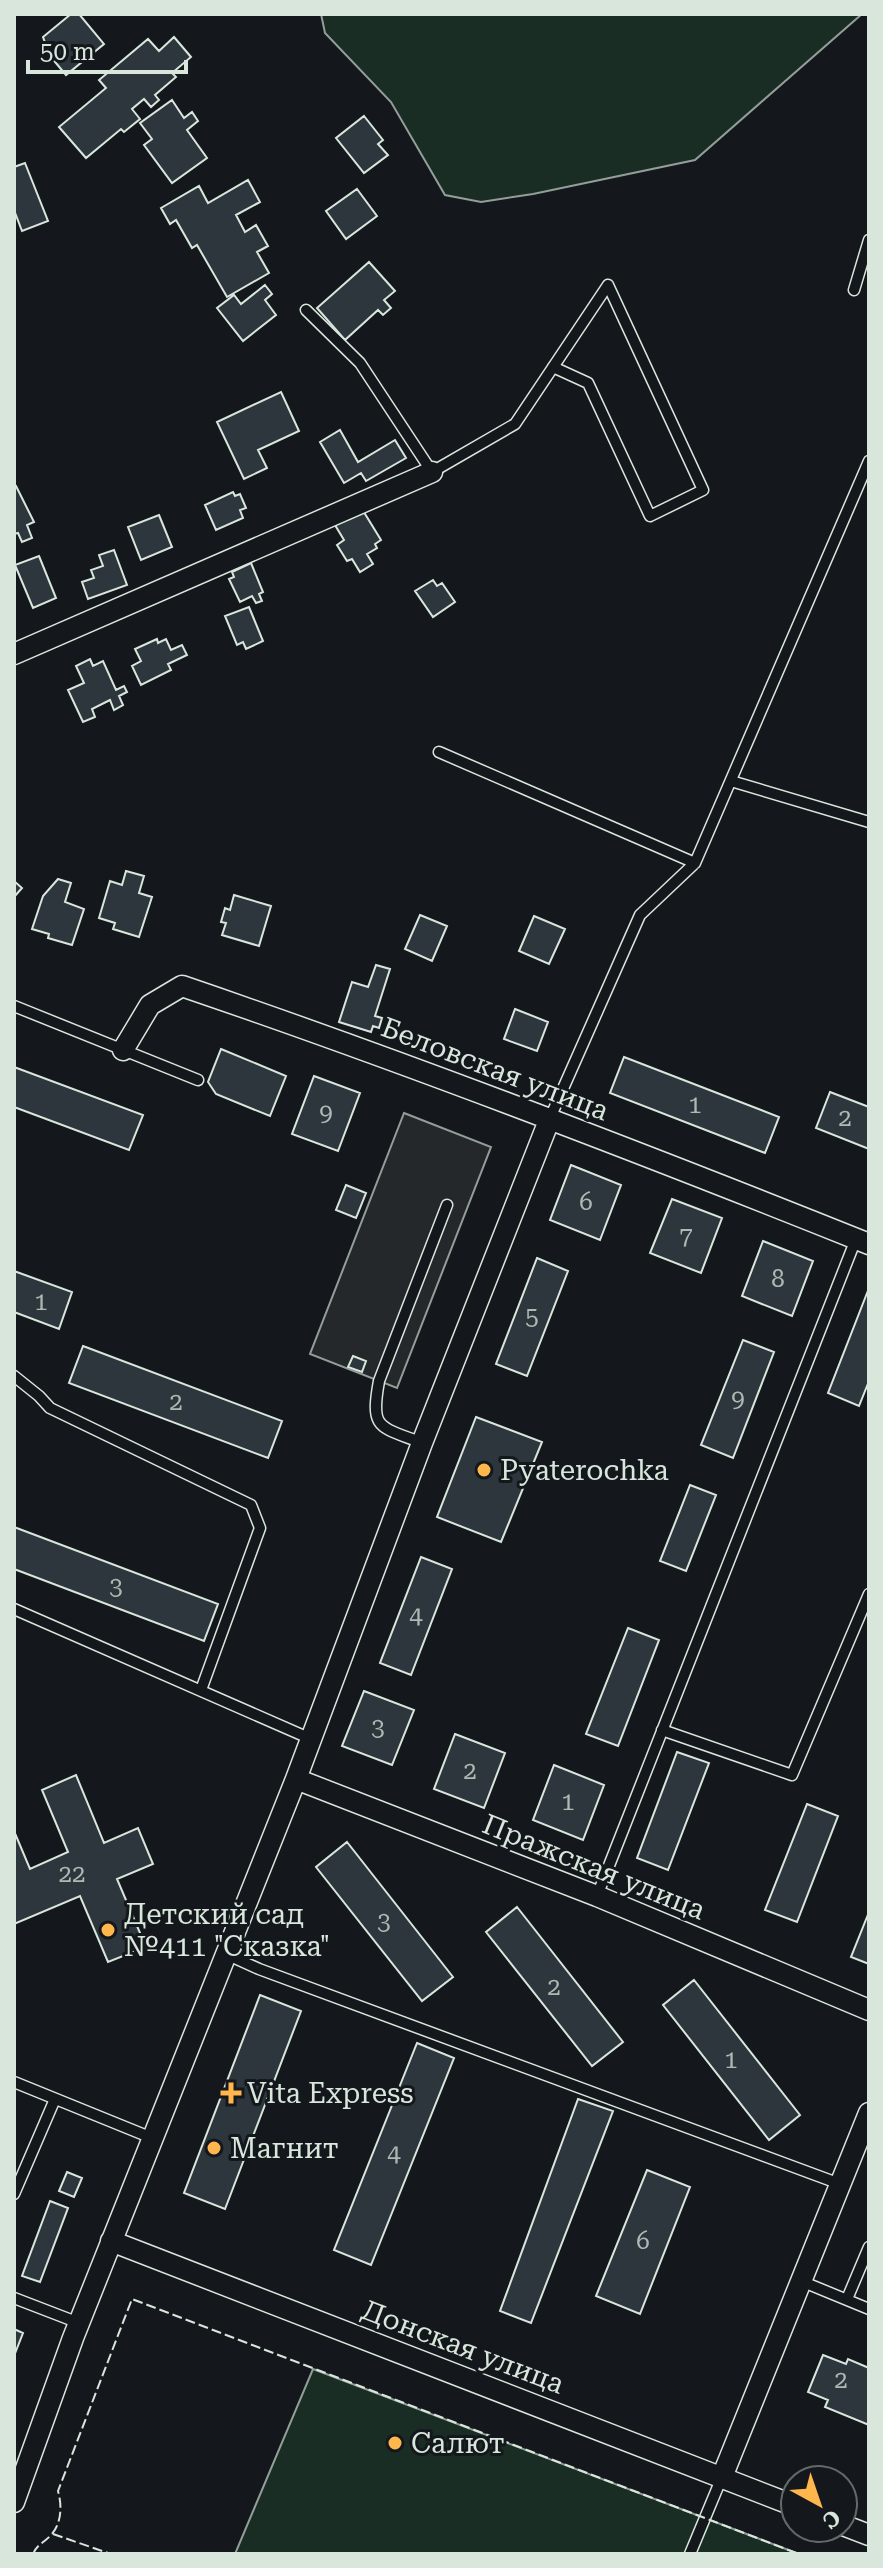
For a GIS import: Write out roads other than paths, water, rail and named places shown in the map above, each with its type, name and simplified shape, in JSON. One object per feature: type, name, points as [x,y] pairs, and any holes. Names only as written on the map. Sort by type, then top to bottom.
[{"type":"street","points":[[15,651],[432,472]]},
{"type":"street","name":"Беловская улица","points":[[123,1050],[150,1005],[182,986],[550,1118],[863,1242]]},
{"type":"street","points":[[15,2497],[79,2323],[296,1779],[422,1443],[550,1118]]},
{"type":"street","name":"Пражская улица","points":[[296,1779],[597,1896],[869,2010]]},
{"type":"street","points":[[722,2477],[869,2113]]},
{"type":"street","name":"Донская улица","points":[[111,2241],[779,2500]]},
{"type":"lane","points":[[854,290],[869,240]]},
{"type":"lane","points":[[306,310],[360,363],[432,472],[515,424],[553,367],[608,285],[703,490],[650,516],[588,383],[553,367]]},
{"type":"lane","points":[[550,1118],[640,915],[695,863],[869,461]]},
{"type":"lane","points":[[439,752],[695,863]]},
{"type":"lane","points":[[731,781],[869,822]]},
{"type":"lane","points":[[14,1006],[198,1080]]},
{"type":"lane","points":[[422,1443],[387,1429],[374,1412],[379,1381],[447,1205]]},
{"type":"lane","points":[[597,1896],[863,1242]]},
{"type":"lane","points":[[14,1376],[50,1408],[251,1505],[260,1528],[201,1690]]},
{"type":"lane","points":[[662,1730],[792,1775],[869,1594]]},
{"type":"lane","points":[[14,1609],[311,1739]]},
{"type":"lane","points":[[226,1954],[259,1969],[840,2184]]},
{"type":"lane","points":[[14,2082],[152,2138]]},
{"type":"lane","points":[[14,2194],[55,2099]]},
{"type":"lane","points":[[847,2299],[869,2247]]},
{"type":"lane","points":[[801,2281],[869,2309]]},
{"type":"lane","points":[[14,2298],[79,2323]]},
{"type":"lane","points":[[690,2554],[722,2477]]},
{"type":"place","name":"Pyaterochka","points":[[484,1470]]},
{"type":"place","name":"Детский сад №411 \"Сказка\"","points":[[108,1930]]},
{"type":"place","name":"Vita Express","points":[[231,2093]]},
{"type":"place","name":"Магнит","points":[[214,2148]]},
{"type":"place","name":"Салют","points":[[395,2443]]}]
